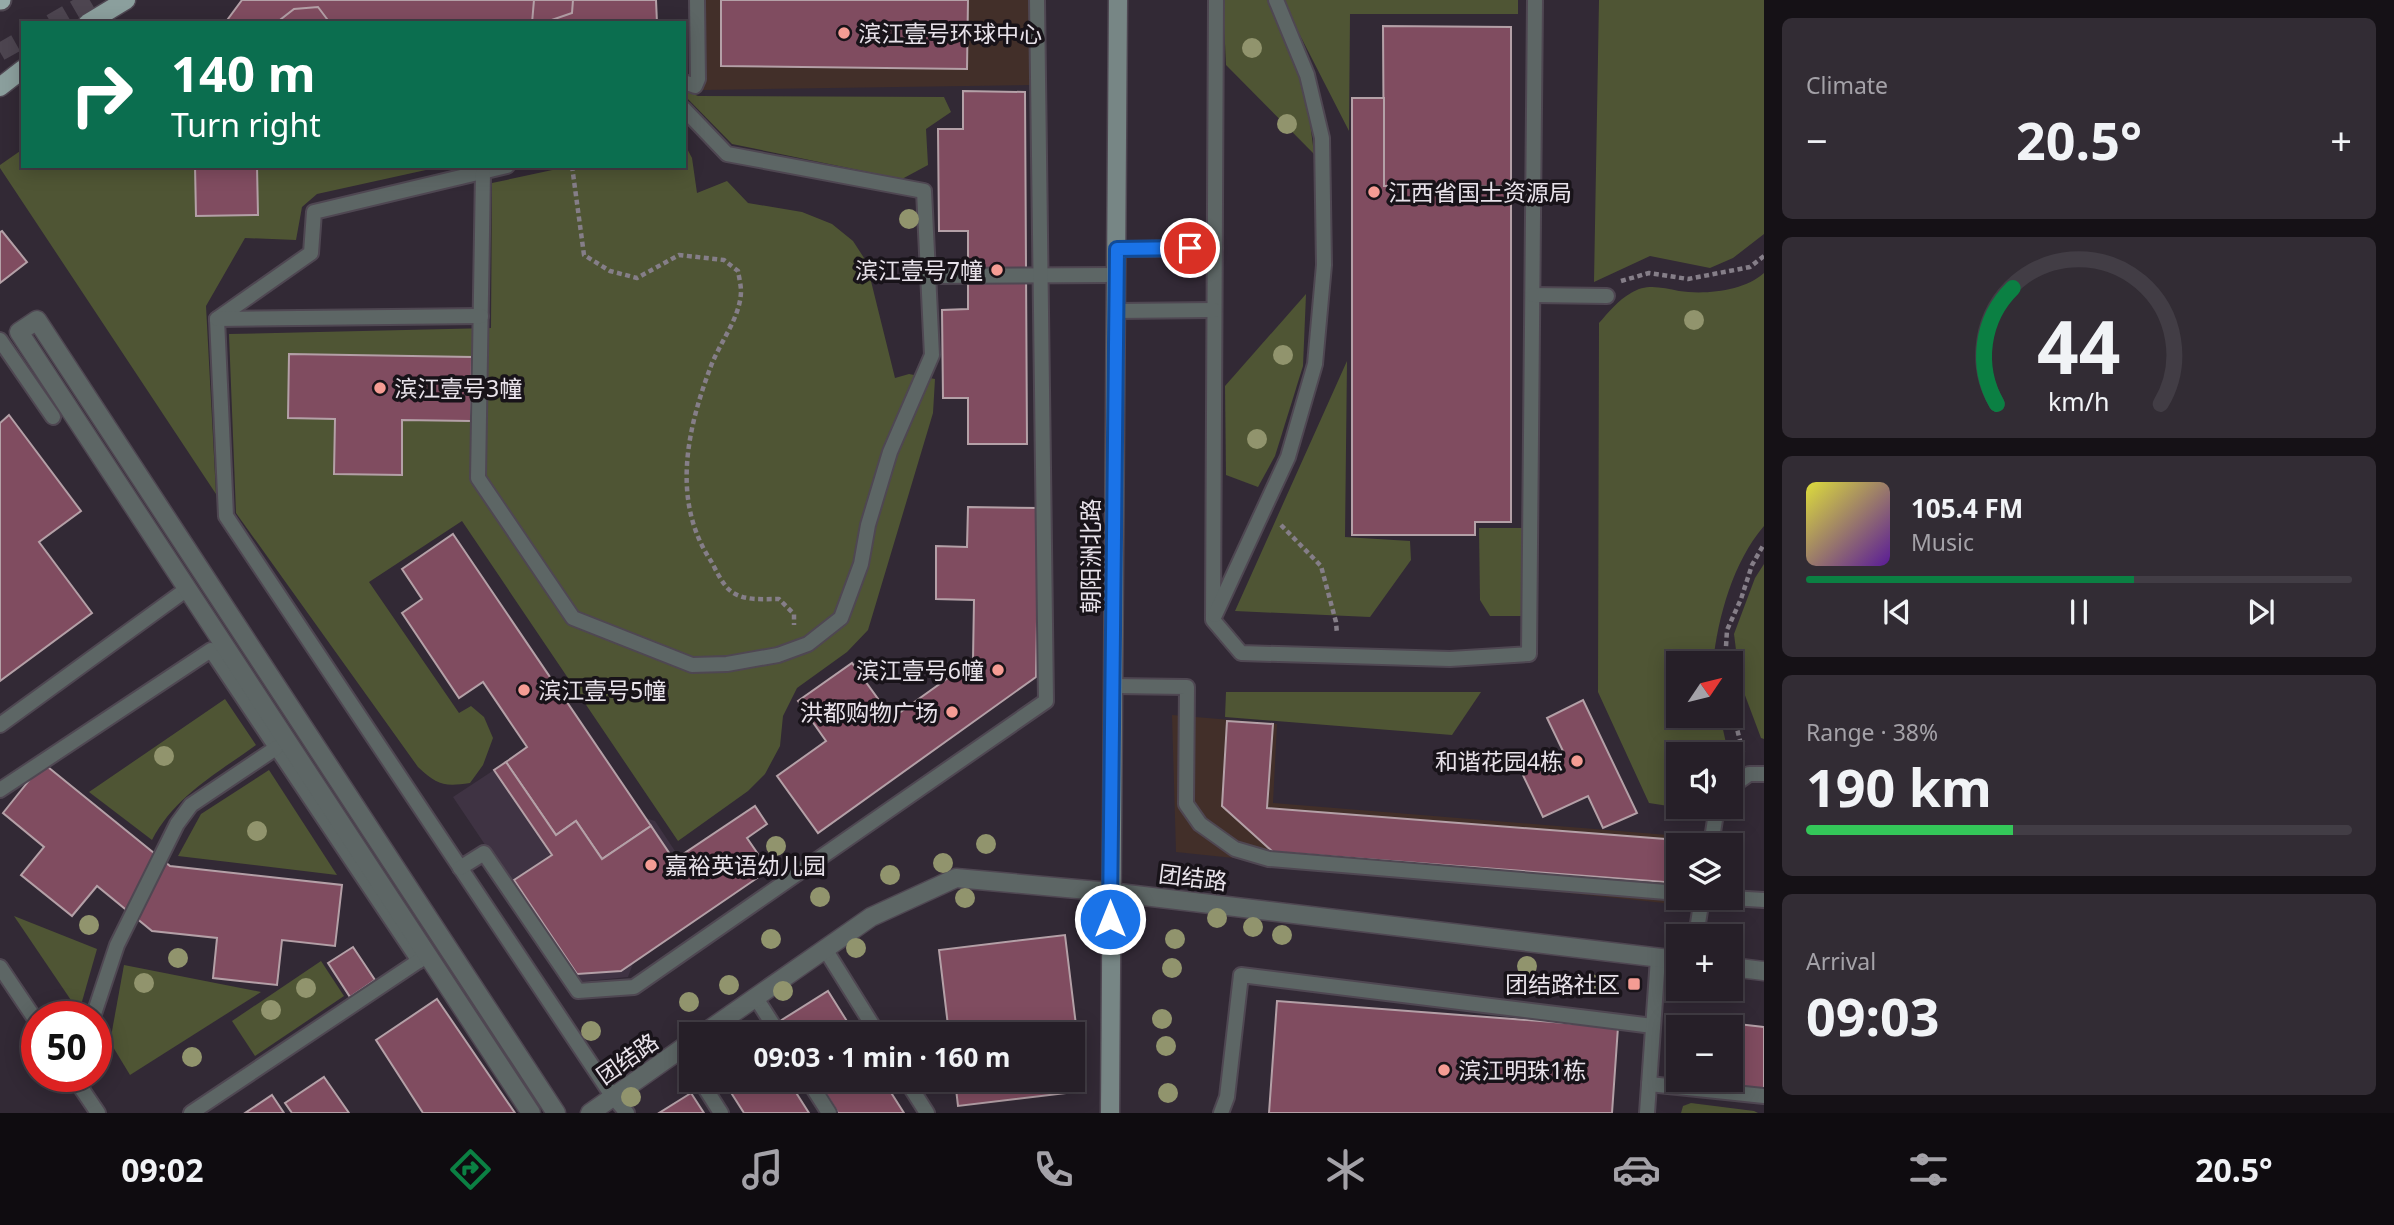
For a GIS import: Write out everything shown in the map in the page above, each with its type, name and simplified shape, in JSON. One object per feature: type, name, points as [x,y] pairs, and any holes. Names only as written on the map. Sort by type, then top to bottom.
[{"type":"main road","points":[[91,21],[126,0]]},
{"type":"main road","name":"朝阳洲北路","points":[[1111,1113],[1110,892],[1114,686],[1118,0]]},
{"type":"main road","points":[[0,87],[21,71]]},
{"type":"street","points":[[531,1113],[423,958],[19,332],[37,320],[556,1113]]},
{"type":"street","name":"团结路","points":[[720,1022],[870,917],[956,878],[1110,892],[1666,959]]},
{"type":"street","points":[[1743,968],[1764,971]]},
{"type":"street","name":"团结路","points":[[590,1113],[679,1051]]},
{"type":"lane","points":[[686,83],[695,86],[698,79],[697,0]]},
{"type":"lane","points":[[460,868],[484,853],[579,990],[634,986],[1046,701],[1037,0]]},
{"type":"lane","points":[[1216,0],[1213,620],[1241,653],[1450,659],[1529,654],[1535,0]]},
{"type":"lane","points":[[1213,620],[1288,457],[1315,364],[1324,265],[1322,138],[1307,75],[1276,0]]},
{"type":"lane","points":[[483,172],[478,478],[573,618],[692,665],[727,664],[778,655],[808,644],[841,618],[861,564],[868,525],[890,452],[932,355],[924,191],[727,154],[686,111]]},
{"type":"lane","points":[[216,319],[311,254],[314,212],[499,168]]},
{"type":"lane","points":[[1117,249],[1215,248]]},
{"type":"lane","points":[[929,276],[1116,275]]},
{"type":"lane","points":[[1533,295],[1607,296]]},
{"type":"lane","points":[[1116,311],[1214,310]]},
{"type":"lane","points":[[216,319],[481,316]]},
{"type":"lane","points":[[216,319],[226,516],[613,1097],[627,1113]]},
{"type":"lane","points":[[0,340],[53,417]]},
{"type":"lane","points":[[0,725],[187,589]]},
{"type":"lane","points":[[0,790],[211,650],[423,958],[191,1113]]},
{"type":"lane","points":[[1114,686],[1186,687],[1186,804],[1200,824],[1235,849],[1269,859],[1666,892]]},
{"type":"lane","points":[[98,1001],[117,945],[177,824],[191,805],[276,748]]},
{"type":"lane","points":[[1743,899],[1764,900]]},
{"type":"lane","points":[[825,949],[871,1022]]},
{"type":"lane","points":[[1647,1113],[1658,958]]},
{"type":"lane","points":[[0,967],[23,1001]]},
{"type":"lane","points":[[1221,1113],[1227,1097],[1241,975],[1653,1026]]},
{"type":"lane","points":[[755,998],[771,1022]]},
{"type":"lane","points":[[1649,1084],[1764,1096]]},
{"type":"lane","points":[[84,1092],[98,1113]]},
{"type":"lane","points":[[708,1092],[721,1113]]},
{"type":"lane","points":[[816,1092],[829,1113]]},
{"type":"lane","points":[[914,1092],[927,1113]]},
{"type":"path","points":[[572,168],[584,255],[610,271],[637,278],[679,255],[724,260],[738,271],[741,292],[736,315],[711,366],[696,415],[685,482],[689,515],[700,545],[731,592],[755,600],[779,599],[794,614],[795,633],[778,655]]},
{"type":"path","points":[[1607,296],[1619,281],[1649,273],[1688,279],[1750,267],[1764,256]]},
{"type":"path","points":[[1264,508],[1321,566],[1336,622],[1339,656]]},
{"type":"path","points":[[1726,651],[1727,630],[1752,565],[1764,544]]},
{"type":"path","points":[[1739,728],[1757,774]]},
{"type":"shaded area","points":[[702,0],[1034,0],[1035,85],[703,90]]},
{"type":"shaded area","points":[[1172,715],[1277,724],[1273,803],[1666,835],[1666,903],[1176,852]]},
{"type":"shaded area","name":"嘉裕英语幼儿园","points":[[494,770],[655,821],[675,851],[628,977],[577,982],[453,797]]},
{"type":"green space","points":[[1223,0],[1275,0],[1305,82],[1314,154],[1226,65]]},
{"type":"green space","points":[[1282,0],[1518,0],[1518,14],[1350,14],[1349,131]]},
{"type":"green space","points":[[1599,0],[1764,0],[1764,234],[1733,258],[1710,268],[1650,256],[1594,282]]},
{"type":"green space","points":[[686,91],[698,96],[944,97],[951,112],[926,129],[928,165],[902,179],[732,144],[686,97]]},
{"type":"green space","points":[[686,147],[692,158],[697,193],[727,181],[748,203],[802,212],[832,224],[853,241],[866,261],[895,378],[909,374],[935,379],[933,413],[868,630],[847,652],[797,688],[783,716],[780,746],[765,774],[748,791],[678,841],[462,521],[369,582],[459,713],[471,706],[484,717],[493,738],[483,765],[470,783],[454,785],[430,778],[418,767],[236,513],[229,334],[491,328],[492,183],[562,168],[686,168]]},
{"type":"green space","points":[[21,150],[21,168],[435,168],[317,194],[302,207],[296,240],[245,238],[206,306],[216,494],[0,165]]},
{"type":"green space","points":[[1764,273],[1764,526],[1753,540],[1736,573],[1723,609],[1715,651],[1666,651],[1666,728],[1723,728],[1726,742],[1666,742],[1666,806],[1649,803],[1598,692],[1599,323],[1622,299],[1643,288],[1712,292],[1735,288]]},
{"type":"green space","points":[[1306,294],[1303,366],[1275,456],[1258,487],[1226,475],[1225,386]]},
{"type":"green space","points":[[1347,361],[1345,537],[1410,541],[1411,560],[1370,617],[1235,611]]},
{"type":"green space","points":[[1479,528],[1526,528],[1527,616],[1490,616],[1480,600]]},
{"type":"green space","points":[[1764,564],[1764,739],[1761,738],[1743,690],[1743,651],[1736,651],[1734,634],[1755,578]]},
{"type":"green space","points":[[1226,692],[1481,692],[1452,735],[1225,717]]},
{"type":"green space","points":[[225,699],[256,745],[184,798],[161,824],[152,840],[89,792]]},
{"type":"green space","points":[[269,770],[337,875],[178,856],[201,814]]},
{"type":"green space","points":[[14,916],[97,949],[82,1001],[72,1001]]},
{"type":"green space","points":[[321,961],[344,996],[255,1056],[232,1021]]},
{"type":"green space","points":[[124,965],[261,992],[130,1075],[112,1045],[112,1031]]},
{"type":"green space","points":[[1691,1103],[1758,1113],[1681,1113],[1683,1106]]},
{"type":"building","points":[[242,0],[656,0],[657,21],[226,21]]},
{"type":"building","points":[[534,0],[573,0],[572,13],[549,21],[532,21]]},
{"type":"building","name":"滨江壹号环球中心","points":[[721,0],[968,0],[967,69],[721,66]]},
{"type":"building","points":[[318,7],[328,21],[279,21],[294,9]]},
{"type":"building","points":[[1383,26],[1511,27],[1511,186],[1384,186]]},
{"type":"building","name":"滨江壹号7幢","points":[[963,91],[1025,92],[1027,444],[968,444],[968,398],[943,398],[942,310],[968,309],[968,231],[939,231],[938,129],[963,129]]},
{"type":"building","points":[[1352,98],[1384,98],[1384,186],[1511,186],[1511,522],[1475,522],[1475,535],[1352,535]]},
{"type":"building","points":[[195,168],[257,168],[258,215],[196,216]]},
{"type":"building","points":[[2,231],[27,262],[0,283],[0,232]]},
{"type":"building","name":"滨江壹号3幢","points":[[289,354],[472,357],[471,421],[402,420],[402,475],[334,474],[335,419],[288,418]]},
{"type":"building","points":[[9,415],[81,511],[39,542],[92,613],[0,681],[0,423]]},
{"type":"building","name":"滨江壹号6幢","points":[[968,507],[1039,508],[1036,677],[818,833],[777,776],[826,741],[798,701],[852,663],[892,718],[973,660],[974,600],[936,599],[936,546],[967,547]]},
{"type":"building","name":"滨江壹号5幢","points":[[453,534],[651,826],[602,859],[576,821],[556,835],[506,762],[527,747],[483,682],[459,698],[402,613],[422,599],[402,569]]},
{"type":"building","name":"和谐花园4栋","points":[[1583,700],[1637,813],[1603,828],[1588,796],[1543,817],[1521,771],[1563,751],[1547,718]]},
{"type":"building","points":[[1227,721],[1273,724],[1267,808],[1666,839],[1666,882],[1273,852],[1222,806]]},
{"type":"building","name":"嘉裕英语幼儿园","points":[[506,762],[556,835],[576,821],[602,859],[651,826],[674,860],[755,806],[767,824],[747,838],[769,870],[621,971],[577,974],[514,880],[552,855],[494,770]]},
{"type":"building","points":[[43,763],[170,866],[342,885],[335,946],[282,940],[277,985],[213,978],[217,938],[152,931],[97,886],[72,916],[21,875],[44,847],[3,813]]},
{"type":"building","points":[[1065,935],[1076,1022],[948,1022],[939,950]]},
{"type":"building","points":[[353,947],[375,980],[350,997],[328,963]]},
{"type":"building","points":[[828,991],[847,1022],[781,1022]]},
{"type":"building","points":[[437,999],[515,1113],[423,1113],[376,1040]]},
{"type":"building","name":"滨江明珠1栋","points":[[1277,1001],[1618,1027],[1612,1113],[1269,1113]]},
{"type":"building","points":[[1743,1025],[1764,1027],[1764,1090],[1743,1088]]},
{"type":"building","points":[[324,1077],[349,1113],[292,1113],[285,1103]]},
{"type":"building","points":[[731,1092],[796,1092],[809,1113],[744,1113]]},
{"type":"building","points":[[825,1092],[891,1092],[904,1113],[838,1113]]},
{"type":"building","points":[[956,1092],[1076,1092],[958,1106]]},
{"type":"building","points":[[691,1093],[704,1113],[659,1113]]},
{"type":"building","points":[[272,1095],[284,1113],[245,1113]]},
{"type":"tunnel","points":[[54,21],[91,0]]},
{"type":"tunnel","points":[[0,52],[21,40]]},
{"type":"place","name":"滨江壹号环球中心","points":[[844,33]]},
{"type":"place","name":"江西省国土资源局","points":[[1374,192]]},
{"type":"place","name":"滨江壹号7幢","points":[[997,270]]},
{"type":"place","name":"滨江壹号3幢","points":[[380,388]]},
{"type":"place","name":"滨江壹号6幢","points":[[998,670]]},
{"type":"place","name":"滨江壹号5幢","points":[[524,690]]},
{"type":"place","name":"洪都购物广场","points":[[952,712]]},
{"type":"place","name":"和谐花园4栋","points":[[1577,761]]},
{"type":"place","name":"嘉裕英语幼儿园","points":[[651,865]]},
{"type":"place","name":"团结路社区","points":[[1634,984]]},
{"type":"place","name":"滨江明珠1栋","points":[[1444,1070]]},
{"type":"route","points":[[1110,919],[1117,249],[1190,248]]}]
